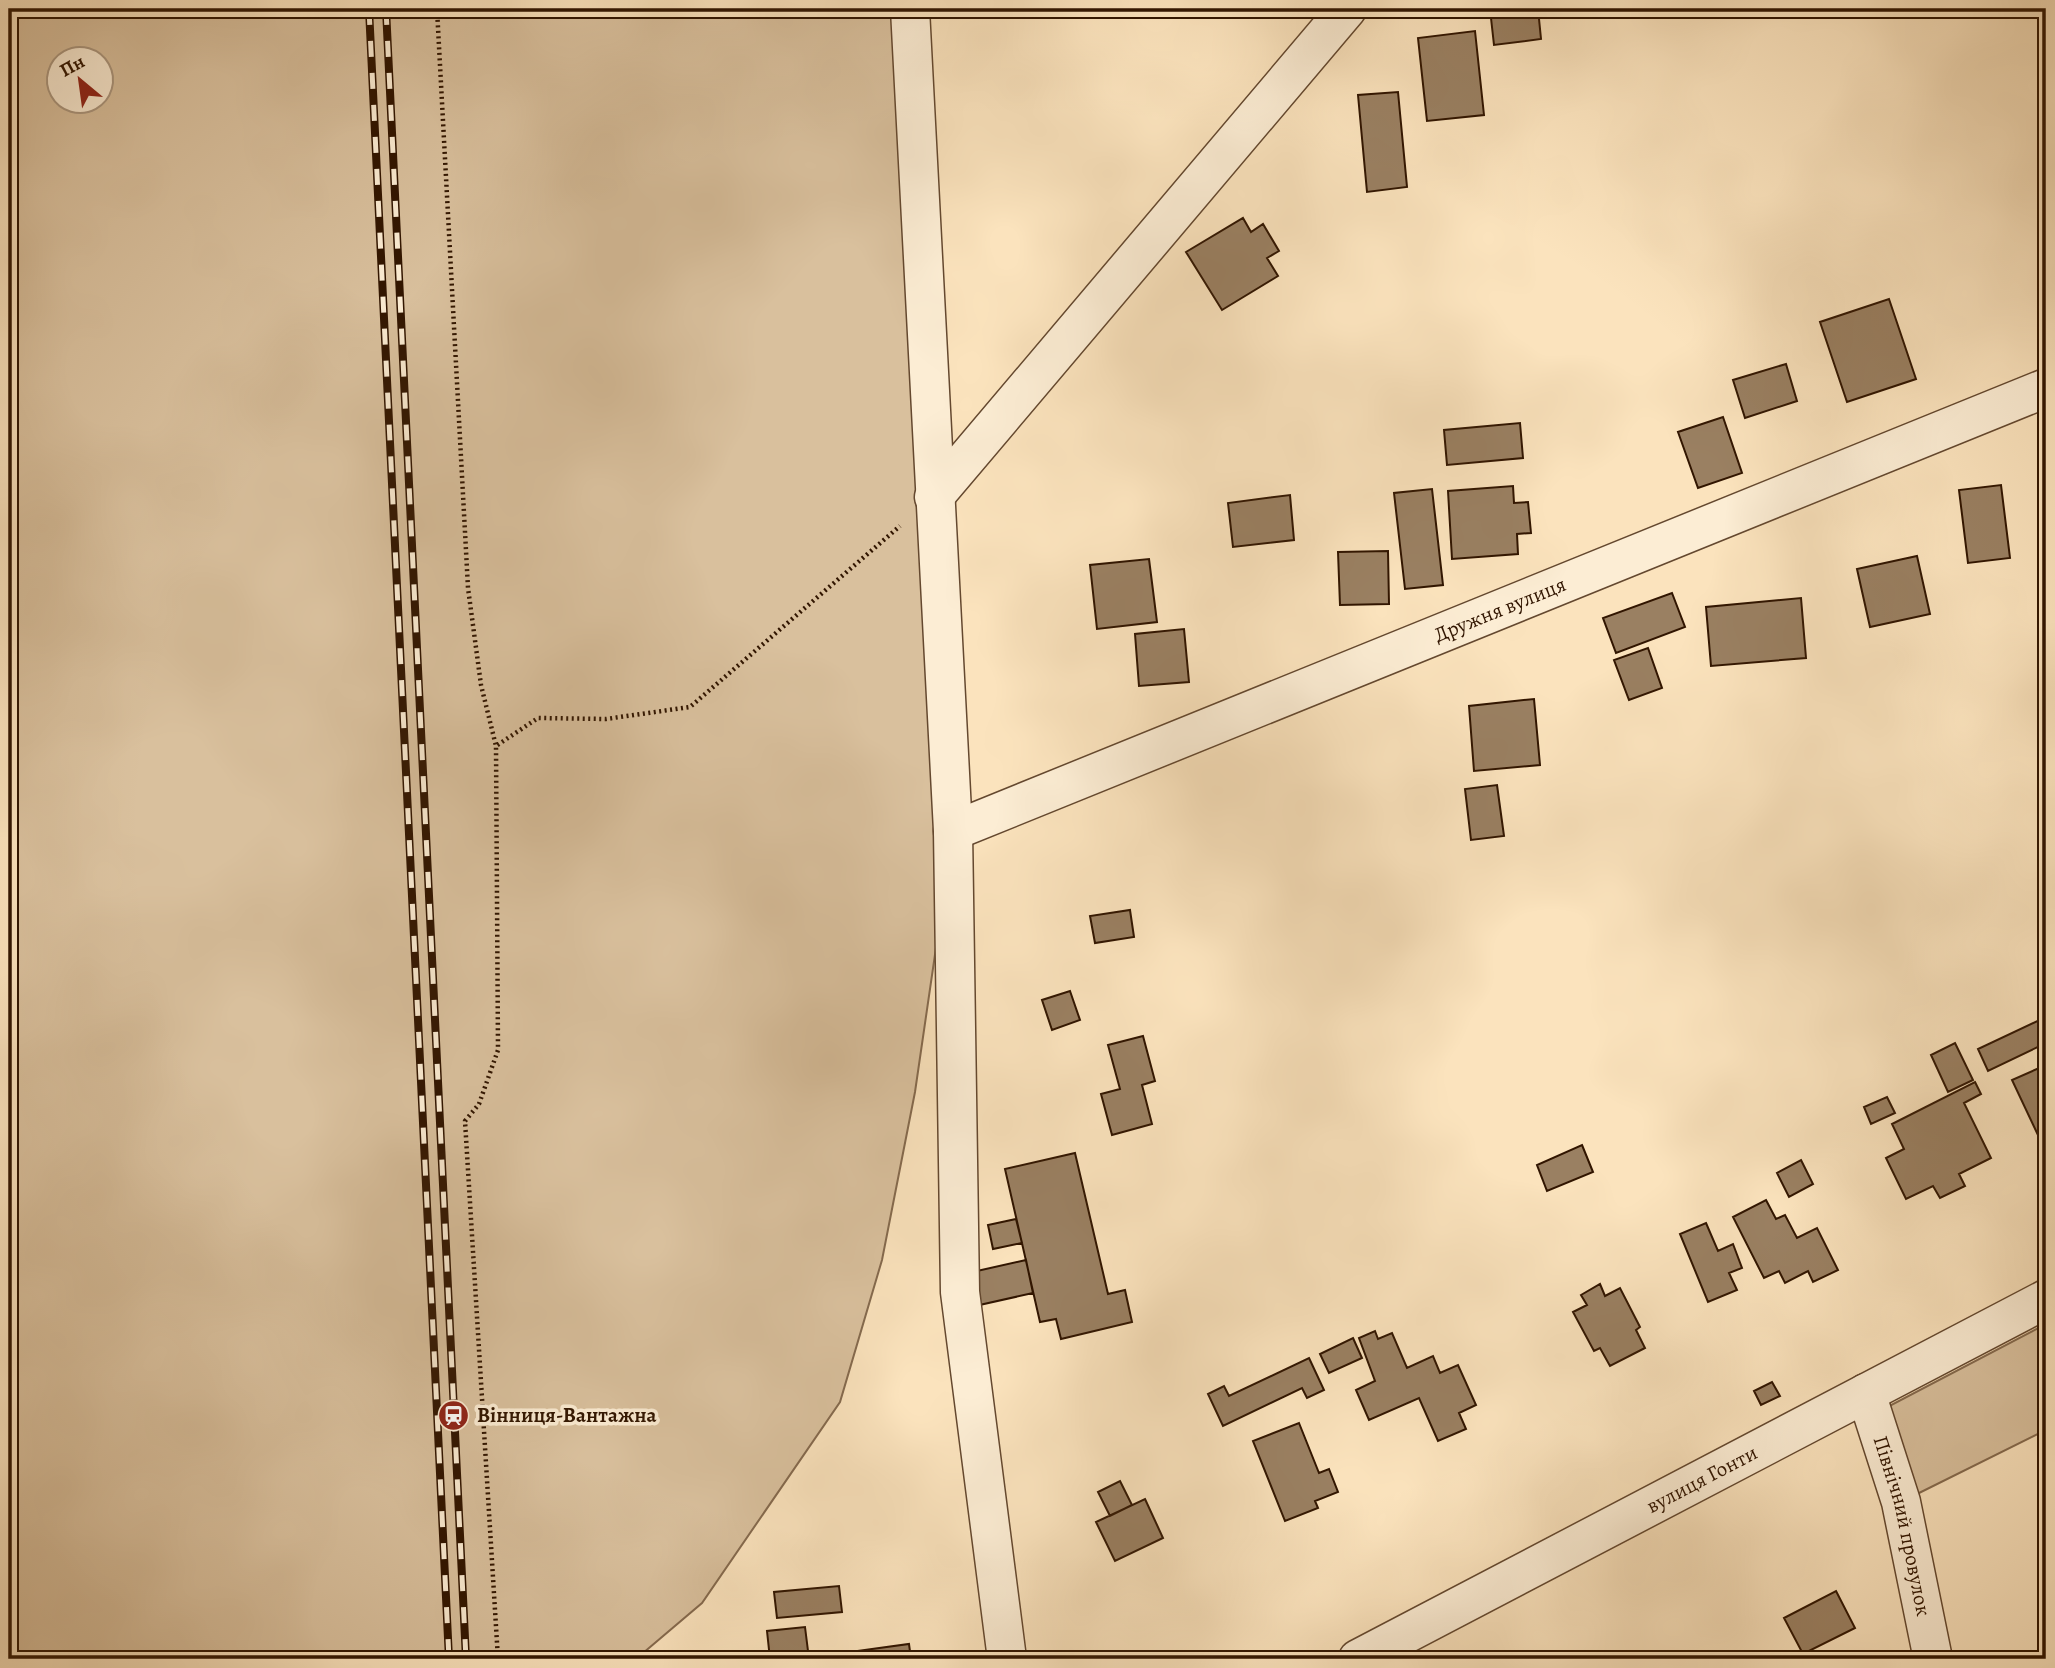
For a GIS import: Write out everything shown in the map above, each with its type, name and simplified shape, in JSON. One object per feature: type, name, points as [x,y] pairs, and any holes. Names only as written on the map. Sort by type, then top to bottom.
[{"type":"street","points":[[910,9],[953,831],[960,1292],[1007,1659]]},
{"type":"street","points":[[934,497],[1347,9]]},
{"type":"street","name":"Дружня вулиця","points":[[953,831],[2046,387]]},
{"type":"street","name":"вулиця Гонти","points":[[1358,1659],[2046,1299]]},
{"type":"street","name":"Північний провулок","points":[[1866,1394],[1901,1502],[1933,1659]]},
{"type":"path","points":[[437,9],[468,588],[481,685],[496,746],[498,1050],[479,1104],[465,1121],[498,1659]]},
{"type":"path","points":[[496,746],[538,718],[606,719],[690,707],[934,497]]},
{"type":"shaded area","points":[[9,9],[910,9],[953,831],[915,1092],[882,1260],[840,1402],[702,1603],[636,1659],[9,1659]]},
{"type":"shaded area","points":[[2046,1324],[2046,1430],[1901,1502],[1874,1414]]},
{"type":"building","points":[[1490,9],[1538,9],[1541,39],[1494,45]]},
{"type":"building","points":[[1475,31],[1484,115],[1427,121],[1418,38]]},
{"type":"building","points":[[1398,92],[1407,187],[1367,192],[1358,95]]},
{"type":"building","points":[[1243,218],[1251,232],[1263,224],[1279,251],[1267,258],[1278,276],[1222,310],[1186,252]]},
{"type":"building","points":[[1889,299],[1916,379],[1847,402],[1820,322]]},
{"type":"building","points":[[1786,364],[1797,401],[1745,418],[1733,380]]},
{"type":"building","points":[[1723,417],[1742,473],[1698,488],[1678,432]]},
{"type":"building","points":[[1520,423],[1523,458],[1447,465],[1444,430]]},
{"type":"building","points":[[2001,485],[2010,558],[1968,563],[1959,490]]},
{"type":"building","points":[[1513,486],[1514,503],[1528,502],[1531,533],[1517,534],[1518,554],[1452,559],[1448,491]]},
{"type":"building","points":[[1432,489],[1443,585],[1405,589],[1394,493]]},
{"type":"building","points":[[1290,495],[1294,540],[1233,547],[1228,503]]},
{"type":"building","points":[[1388,551],[1389,604],[1340,605],[1338,552]]},
{"type":"building","points":[[1917,556],[1930,614],[1870,627],[1857,569]]},
{"type":"building","points":[[1149,559],[1157,622],[1097,629],[1090,565]]},
{"type":"building","points":[[1672,593],[1685,627],[1616,653],[1603,618]]},
{"type":"building","points":[[1801,598],[1806,658],[1711,666],[1706,607]]},
{"type":"building","points":[[1184,629],[1189,682],[1139,686],[1135,634]]},
{"type":"building","points":[[1648,648],[1662,688],[1629,700],[1614,660]]},
{"type":"building","points":[[1534,699],[1540,765],[1474,771],[1469,706]]},
{"type":"building","points":[[1497,785],[1504,836],[1471,840],[1465,789]]},
{"type":"building","points":[[1130,910],[1134,937],[1095,943],[1090,916]]},
{"type":"building","points":[[1070,991],[1080,1020],[1052,1030],[1042,1000]]},
{"type":"building","points":[[2046,1017],[2046,1043],[1988,1071],[1978,1049]]},
{"type":"building","points":[[1143,1036],[1155,1081],[1142,1085],[1152,1124],[1112,1135],[1101,1094],[1120,1089],[1108,1045]]},
{"type":"building","points":[[1955,1043],[1973,1080],[1948,1092],[1931,1055]]},
{"type":"building","points":[[2046,1065],[2046,1152],[2012,1080]]},
{"type":"building","points":[[1975,1082],[1981,1094],[1964,1103],[1991,1158],[1959,1174],[1965,1186],[1940,1198],[1933,1186],[1906,1199],[1886,1158],[1904,1149],[1892,1124]]},
{"type":"building","points":[[1887,1097],[1895,1113],[1871,1124],[1864,1107]]},
{"type":"building","points":[[1582,1145],[1593,1172],[1547,1191],[1537,1165]]},
{"type":"building","points":[[1075,1153],[1108,1294],[1125,1290],[1132,1322],[1061,1339],[1056,1319],[1040,1322],[1005,1169]]},
{"type":"building","points":[[1801,1160],[1813,1184],[1789,1197],[1777,1173]]},
{"type":"building","points":[[1766,1200],[1776,1219],[1785,1215],[1797,1238],[1817,1228],[1838,1270],[1813,1282],[1808,1271],[1785,1283],[1779,1271],[1764,1278],[1733,1217]]},
{"type":"building","points":[[1016,1219],[1022,1243],[993,1249],[988,1225]]},
{"type":"building","points":[[1706,1223],[1718,1251],[1733,1244],[1742,1268],[1729,1273],[1737,1290],[1708,1302],[1680,1234]]},
{"type":"building","points":[[1026,1260],[1033,1293],[975,1306],[968,1273]]},
{"type":"building","points":[[1600,1284],[1605,1296],[1620,1288],[1640,1327],[1636,1330],[1645,1348],[1610,1366],[1600,1348],[1594,1351],[1573,1312],[1587,1305],[1581,1295]]},
{"type":"building","points":[[1375,1331],[1378,1339],[1392,1333],[1407,1368],[1433,1356],[1440,1373],[1458,1365],[1476,1405],[1459,1413],[1466,1429],[1438,1441],[1419,1398],[1369,1420],[1356,1390],[1375,1381],[1359,1338]]},
{"type":"building","points":[[1353,1338],[1362,1358],[1329,1373],[1320,1354]]},
{"type":"building","points":[[1309,1358],[1324,1390],[1307,1398],[1302,1388],[1223,1426],[1208,1394],[1224,1386],[1229,1396]]},
{"type":"building","points":[[1772,1382],[1780,1396],[1761,1405],[1754,1391]]},
{"type":"building","points":[[1299,1423],[1319,1473],[1329,1469],[1338,1492],[1315,1501],[1318,1508],[1285,1521],[1253,1441]]},
{"type":"building","points":[[1120,1481],[1132,1505],[1110,1516],[1098,1492]]},
{"type":"building","points":[[1145,1499],[1163,1538],[1115,1561],[1096,1522]]},
{"type":"building","points":[[839,1586],[842,1612],[777,1618],[774,1592]]},
{"type":"building","points":[[1836,1591],[1855,1628],[1803,1654],[1784,1618]]},
{"type":"building","points":[[805,1627],[809,1659],[770,1659],[767,1631]]},
{"type":"building","points":[[909,1644],[911,1659],[836,1659],[835,1654]]},
{"type":"railway","points":[[369,9],[449,1659]]},
{"type":"railway","points":[[386,9],[466,1659]]},
{"type":"place","name":"Вінниця-Вантажна","points":[[454,1415]]}]
